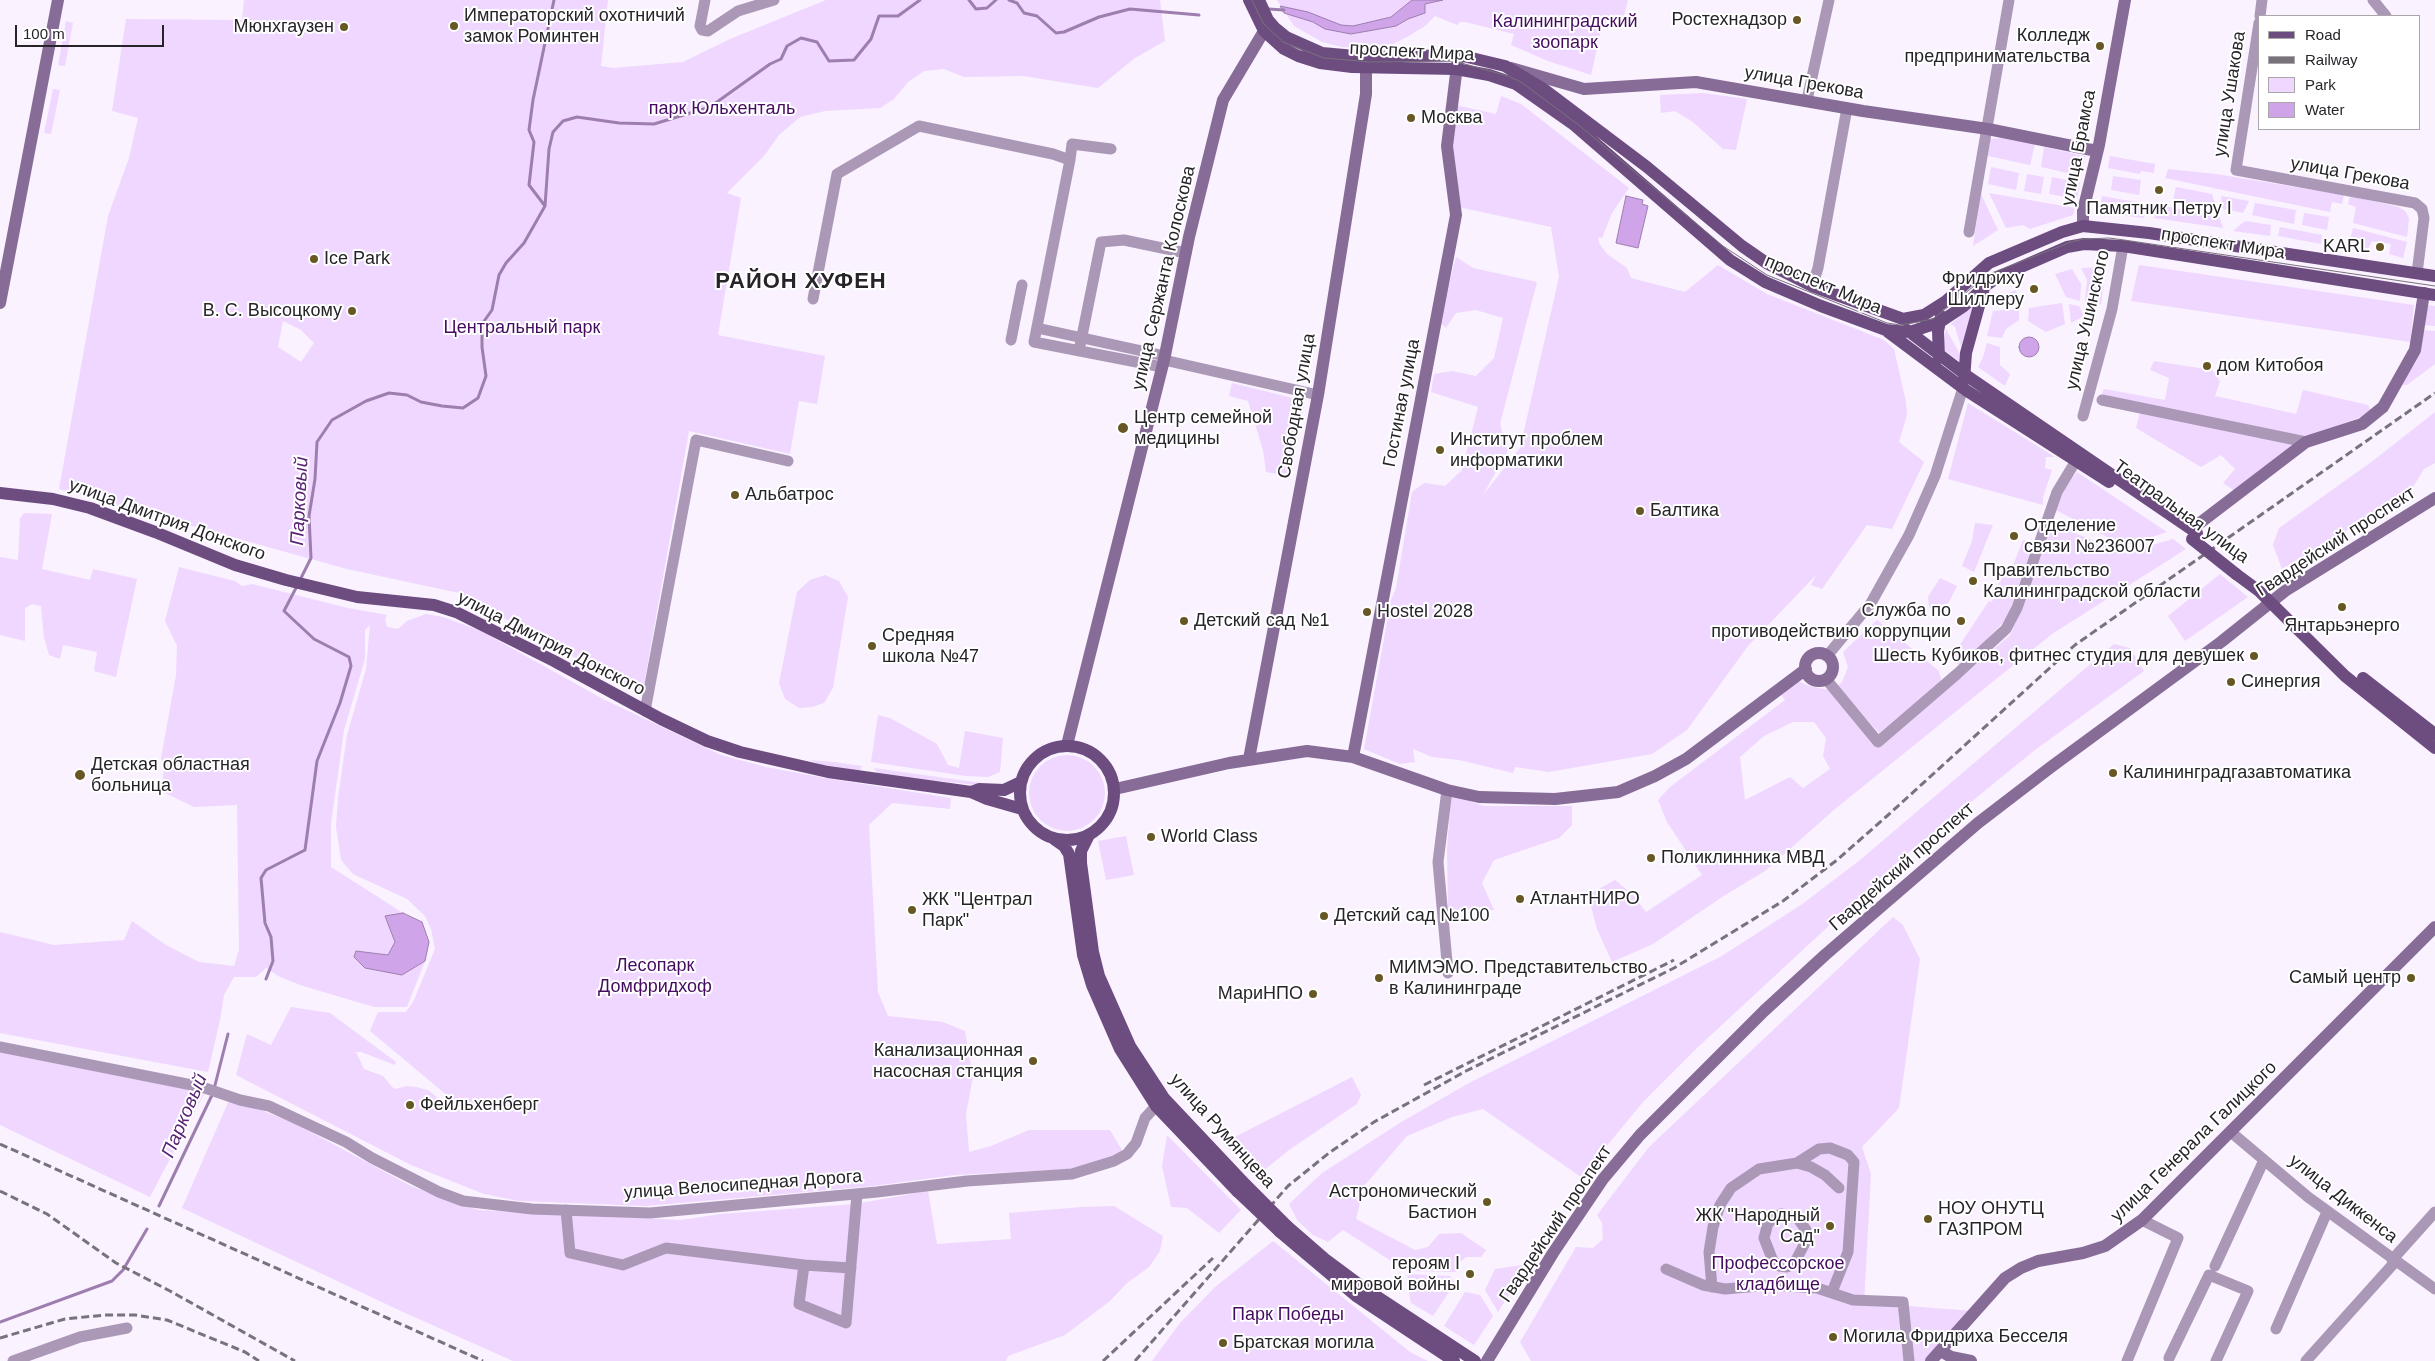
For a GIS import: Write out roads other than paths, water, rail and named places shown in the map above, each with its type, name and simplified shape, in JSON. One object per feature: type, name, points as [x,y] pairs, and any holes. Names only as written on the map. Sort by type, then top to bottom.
[{"type":"main road","name":"проспект Мира","points":[[1250,0],[1264,25],[1322,53],[1366,62],[1456,69],[1489,75],[1516,84],[1543,101],[1573,124],[1730,260],[1765,282],[1821,306],[1886,330],[1910,332],[1940,322],[1964,306],[1985,286],[2028,263],[2067,247],[2084,244],[2122,253],[2429,294]]},
{"type":"main road","name":"проспект Мира","points":[[1259,0],[1264,25]]},
{"type":"main road","name":"проспект Мира","points":[[1366,62],[1459,55],[1505,66],[1534,82],[1647,167],[1742,246],[1768,264],[1812,286],[1903,319],[1924,315],[1946,302],[1989,263],[2062,232],[2083,226],[2126,230],[2426,274]]},
{"type":"main road","name":"улица Брамса","points":[[2083,226],[2084,244]]},
{"type":"main road","name":"улица Ушинского","points":[[2122,253],[2126,230]]},
{"type":"main road","points":[[2426,274],[2429,294]]},
{"type":"main road","points":[[1963,388],[1966,353],[1985,286]]},
{"type":"main road","points":[[1940,371],[1940,322],[1946,302]]},
{"type":"main road","name":"Театральная улица","points":[[1893,316],[1901,326],[2078,457]]},
{"type":"main road","name":"Театральная улица","points":[[1886,330],[1963,388],[2078,457],[2194,534],[2239,571],[2265,586],[2274,601],[2346,676],[2435,748]]},
{"type":"main road","name":"улица Дмитрия Донского","points":[[0,493],[53,499],[90,508],[155,532],[235,566],[286,580],[381,601],[434,606],[456,612],[554,661],[645,711],[707,741],[756,756],[828,772],[971,792],[987,800],[1022,809]]},
{"type":"main road","name":"Театральная улица","points":[[2274,601],[2350,670],[2435,734]]},
{"type":"main road","points":[[1068,745],[1085,748],[1100,758],[1110,772],[1115,789],[1113,807],[1105,823],[1089,835],[1073,840],[1054,839],[1040,832],[1029,822],[1022,809],[1020,796],[1021,782],[1027,768],[1037,756],[1052,748],[1068,745]]},
{"type":"main road","name":"улица Дмитрия Донского","points":[[971,792],[979,789],[1004,790],[1021,782]]},
{"type":"main road","name":"улица Румянцева","points":[[1089,835],[1081,851],[1081,863],[1093,952],[1099,976],[1126,1037],[1164,1098],[1242,1189]]},
{"type":"main road","name":"улица Румянцева","points":[[1054,839],[1064,846],[1070,854],[1083,955],[1092,985],[1120,1049],[1156,1106],[1283,1229],[1356,1296],[1454,1361]]},
{"type":"main road","name":"улица Румянцева","points":[[1283,1229],[1364,1288],[1475,1361]]},
{"type":"street","points":[[1,294],[58,0]]},
{"type":"street","points":[[705,0],[700,26],[702,30],[708,31],[738,11],[774,0]]},
{"type":"street","points":[[1807,100],[1828,0]]},
{"type":"street","points":[[1969,232],[2009,0]]},
{"type":"street","name":"улица Брамса","points":[[2083,226],[2083,211],[2097,151],[2125,0]]},
{"type":"street","name":"улица Ушакова","points":[[2260,15],[2262,0]]},
{"type":"street","points":[[2373,0],[2385,15]]},
{"type":"street","name":"улица Сержанта Колоскова","points":[[1068,745],[1164,361],[1186,253],[1223,100],[1264,25]]},
{"type":"street","name":"улица Ушакова","points":[[2236,170],[2258,29]]},
{"type":"street","name":"Гостиная улица","points":[[1353,757],[1456,215],[1446,146],[1459,55]]},
{"type":"street","name":"Свободная улица","points":[[1249,759],[1318,395],[1366,94],[1366,62]]},
{"type":"street","name":"улица Грекова","points":[[1505,66],[1584,90],[1696,82],[1847,108],[1988,129],[2097,151]]},
{"type":"street","points":[[1812,286],[1818,268],[1847,108]]},
{"type":"street","points":[[813,300],[837,174],[919,126],[1053,154],[1070,160]]},
{"type":"street","points":[[1111,150],[1072,144],[1034,342],[1079,351],[1164,361]]},
{"type":"street","name":"улица Грекова","points":[[2236,170],[2414,204],[2422,210],[2424,218],[2426,274]]},
{"type":"street","points":[[1079,351],[1101,242],[1124,240],[1186,253]]},
{"type":"street","name":"улица Ушинского","points":[[2083,416],[2112,309],[2122,253]]},
{"type":"street","points":[[1011,340],[1022,284]]},
{"type":"street","points":[[2194,534],[2306,442],[2362,424],[2383,407],[2396,387],[2415,350],[2429,294]]},
{"type":"street","points":[[1037,328],[1082,337],[1164,361],[1318,395]]},
{"type":"street","points":[[1828,656],[1870,603],[1909,535],[1935,476],[1963,388]]},
{"type":"street","points":[[2102,400],[2306,442]]},
{"type":"street","points":[[645,711],[696,440],[788,461]]},
{"type":"street","points":[[1826,679],[1878,742],[1957,674],[2006,629],[2017,608],[2036,546],[2057,492],[2078,457]]},
{"type":"street","name":"Гвардейский проспект","points":[[1487,1361],[1553,1253],[1603,1179],[1640,1135],[1744,1031],[1860,925],[1978,823],[2274,601],[2435,498]]},
{"type":"street","points":[[1821,653],[1828,656],[1833,668],[1826,679],[1813,679],[1806,669],[1807,660],[1811,656],[1821,653]]},
{"type":"street","points":[[1115,789],[1249,759],[1307,751],[1353,757],[1447,790],[1479,797],[1555,799],[1618,792],[1655,776],[1686,759],[1806,669]]},
{"type":"street","points":[[1447,790],[1438,862],[1448,973]]},
{"type":"street","name":"улица Генерала Галицкого","points":[[1931,1361],[2005,1278],[2021,1268],[2038,1261],[2105,1246],[2142,1220],[2232,1133],[2435,927]]},
{"type":"street","name":"улица Велосипедная Дорога","points":[[0,1047],[202,1087],[240,1100],[269,1106],[346,1142],[415,1180],[463,1201],[522,1208],[650,1213],[967,1182],[1072,1174],[1127,1154],[1136,1143],[1145,1118],[1156,1106]]},
{"type":"street","name":"улица Диккенса","points":[[2232,1133],[2328,1212],[2434,1290]]},
{"type":"street","points":[[1712,1288],[1709,1252],[1713,1227],[1720,1205],[1731,1188],[1759,1169],[1797,1163],[1819,1149],[1830,1148],[1848,1155],[1854,1162],[1848,1252],[1832,1292]]},
{"type":"street","points":[[2215,1266],[2264,1160]]},
{"type":"street","points":[[1797,1163],[1811,1167],[1839,1188]]},
{"type":"street","points":[[804,1265],[799,1304],[846,1323],[857,1194]]},
{"type":"street","points":[[566,1210],[570,1253],[623,1265],[666,1248],[804,1265],[851,1268]]},
{"type":"street","points":[[2276,1329],[2328,1212]]},
{"type":"street","points":[[2306,1361],[2435,1212]]},
{"type":"street","points":[[1786,1214],[1801,1221],[1806,1236],[1794,1264],[1783,1268],[1773,1261],[1766,1244],[1764,1232],[1772,1219],[1786,1214]]},
{"type":"street","points":[[2127,1361],[2178,1238],[2142,1220]]},
{"type":"street","points":[[1782,1286],[1783,1268]]},
{"type":"street","points":[[1666,1269],[1712,1288],[1725,1290],[1782,1286],[1817,1288],[1853,1300],[1903,1302],[1910,1361]]},
{"type":"street","points":[[2169,1358],[2209,1275],[2248,1291],[2216,1361]]},
{"type":"street","points":[[13,1361],[80,1337],[127,1328]]},
{"type":"street","points":[[1941,1351],[1951,1358],[1971,1361]]},
{"type":"water","points":[[1412,0],[1443,0],[1425,4],[1425,13],[1396,26],[1351,34],[1325,29],[1313,22],[1284,13],[1280,6],[1308,12],[1341,25],[1353,26],[1391,17]]},
{"type":"water","points":[[1626,196],[1643,200],[1642,204],[1648,206],[1638,248],[1616,243]]},
{"type":"water","points":[[2029,337],[2036,340],[2039,347],[2036,354],[2029,357],[2022,354],[2019,347],[2022,340]]},
{"type":"water","points":[[403,913],[422,922],[429,942],[425,961],[402,975],[365,968],[354,957],[356,951],[388,955],[395,942],[385,916]]},
{"type":"waterway","points":[[545,206],[529,185],[534,142],[529,130],[533,100],[554,0]]},
{"type":"waterway","name":"Парковый","points":[[300,580],[311,558],[309,516],[315,479],[317,442],[332,420],[366,401],[389,393],[407,395],[421,402],[463,408],[478,398],[486,376],[482,347],[482,324],[492,310],[499,275],[506,263],[524,243],[545,206],[549,149],[553,132],[563,121],[577,117],[619,123],[654,124],[710,107],[770,64],[781,59],[787,46],[801,38],[817,42],[829,61],[854,60],[871,39],[879,16],[898,16],[920,0]]},
{"type":"waterway","name":"Парковый","points":[[969,0],[976,9],[987,8],[996,0]]},
{"type":"waterway","name":"Парковый","points":[[1009,0],[1017,3],[1024,13],[1037,16],[1056,33],[1064,32],[1099,17],[1130,9],[1199,15]]},
{"type":"waterway","name":"Парковый","points":[[1268,9],[1284,10]]},
{"type":"waterway","name":"Парковый","points":[[266,979],[273,961],[271,937],[265,923],[261,878],[266,870],[305,850],[317,761],[340,703],[351,666],[349,657],[314,639],[284,611],[297,586]]},
{"type":"waterway","name":"Парковый","points":[[159,1206],[213,1093],[228,1034]]},
{"type":"waterway","name":"Парковый","points":[[0,1322],[112,1281],[123,1270],[147,1229]]},
{"type":"tram line","points":[[1252,0],[1263,23],[1283,42],[1324,58],[1370,62],[1454,61],[1508,76],[1521,82],[1580,126],[1723,246],[1767,275],[1887,323],[1900,325],[1933,319],[1989,274],[2071,242],[2084,239],[2109,238],[2124,240],[2435,286]]},
{"type":"railway","points":[[1135,1361],[1288,1186],[1329,1153],[1374,1122],[1466,1071],[1674,968],[1783,901],[1837,860],[2075,645],[2435,393]]},
{"type":"railway","points":[[1424,1085],[1674,960]]},
{"type":"railway","points":[[0,1144],[483,1361]]},
{"type":"railway","points":[[0,1191],[47,1214],[116,1263],[295,1361]]},
{"type":"railway","points":[[1103,1361],[1213,1258]]},
{"type":"railway","points":[[0,1338],[65,1319],[105,1315],[135,1315],[167,1320],[245,1352],[259,1361]]},
{"type":"place","name":"Ростехнадзор","points":[[1797,20]]},
{"type":"place","name":"Императорский охотничий замок Роминтен","points":[[454,26]]},
{"type":"place","name":"Мюнхгаузен","points":[[344,27]]},
{"type":"place","name":"Колледж предпринимательства","points":[[2100,46]]},
{"type":"place","name":"Москва","points":[[1411,118]]},
{"type":"place","name":"Памятник Петру I","points":[[2159,190]]},
{"type":"place","name":"KARL","points":[[2380,247]]},
{"type":"place","name":"Ice Park","points":[[314,259]]},
{"type":"place","name":"Фридриху Шиллеру","points":[[2034,289]]},
{"type":"place","name":"В. С. Высоцкому","points":[[352,311]]},
{"type":"place","name":"дом Китобоя","points":[[2207,366]]},
{"type":"place","name":"Центр семейной медицины","points":[[1123,428]]},
{"type":"place","name":"Институт проблем информатики","points":[[1440,450]]},
{"type":"place","name":"Альбатрос","points":[[735,495]]},
{"type":"place","name":"Балтика","points":[[1640,511]]},
{"type":"place","name":"Отделение связи №236007","points":[[2014,536]]},
{"type":"place","name":"Правительство Калининградской области","points":[[1973,581]]},
{"type":"place","name":"Янтарьэнерго","points":[[2342,607]]},
{"type":"place","name":"Hostel 2028","points":[[1367,612]]},
{"type":"place","name":"Детский сад №1","points":[[1184,621]]},
{"type":"place","name":"Служба по противодействию коррупции","points":[[1961,621]]},
{"type":"place","name":"Средняя школа №47","points":[[872,646]]},
{"type":"place","name":"Шесть Кубиков, фитнес студия для девушек","points":[[2254,656]]},
{"type":"place","name":"Синергия","points":[[2231,682]]},
{"type":"place","name":"Калининградгазавтоматика","points":[[2113,773]]},
{"type":"place","name":"Детская областная больница","points":[[80,775]]},
{"type":"place","name":"World Class","points":[[1151,837]]},
{"type":"place","name":"Поликлинника МВД","points":[[1651,858]]},
{"type":"place","name":"АтлантНИРО","points":[[1520,899]]},
{"type":"place","name":"ЖК \"Централ Парк\"","points":[[912,910]]},
{"type":"place","name":"Детский сад №100","points":[[1324,916]]},
{"type":"place","name":"МИМЭМО. Представительство в Калининграде","points":[[1379,978]]},
{"type":"place","name":"Самый центр","points":[[2411,978]]},
{"type":"place","name":"МариНПО","points":[[1313,994]]},
{"type":"place","name":"Канализационная насосная станция","points":[[1033,1061]]},
{"type":"place","name":"Фейльхенберг","points":[[410,1105]]},
{"type":"place","name":"Астрономический Бастион","points":[[1487,1202]]},
{"type":"place","name":"НОУ ОНУТЦ ГАЗПРОМ","points":[[1928,1219]]},
{"type":"place","name":"ЖК \"Народный Сад\"","points":[[1830,1226]]},
{"type":"place","name":"героям I мировой войны","points":[[1470,1274]]},
{"type":"place","name":"Могила Фридриха Бесселя","points":[[1833,1337]]},
{"type":"place","name":"Братская могила","points":[[1223,1343]]},
{"type":"district","name":"РАЙОН ХУФЕН","points":[[801,282]]},
{"type":"park label","name":"Калининградский зоопарк","points":[[1565,32]]},
{"type":"park label","name":"парк Юльхенталь","points":[[722,109]]},
{"type":"park label","name":"Центральный парк","points":[[522,328]]},
{"type":"park label","name":"Лесопарк Домфридхоф","points":[[655,976]]},
{"type":"park label","name":"Профессорское кладбище","points":[[1778,1274]]},
{"type":"park label","name":"Парк Победы","points":[[1288,1315]]}]
